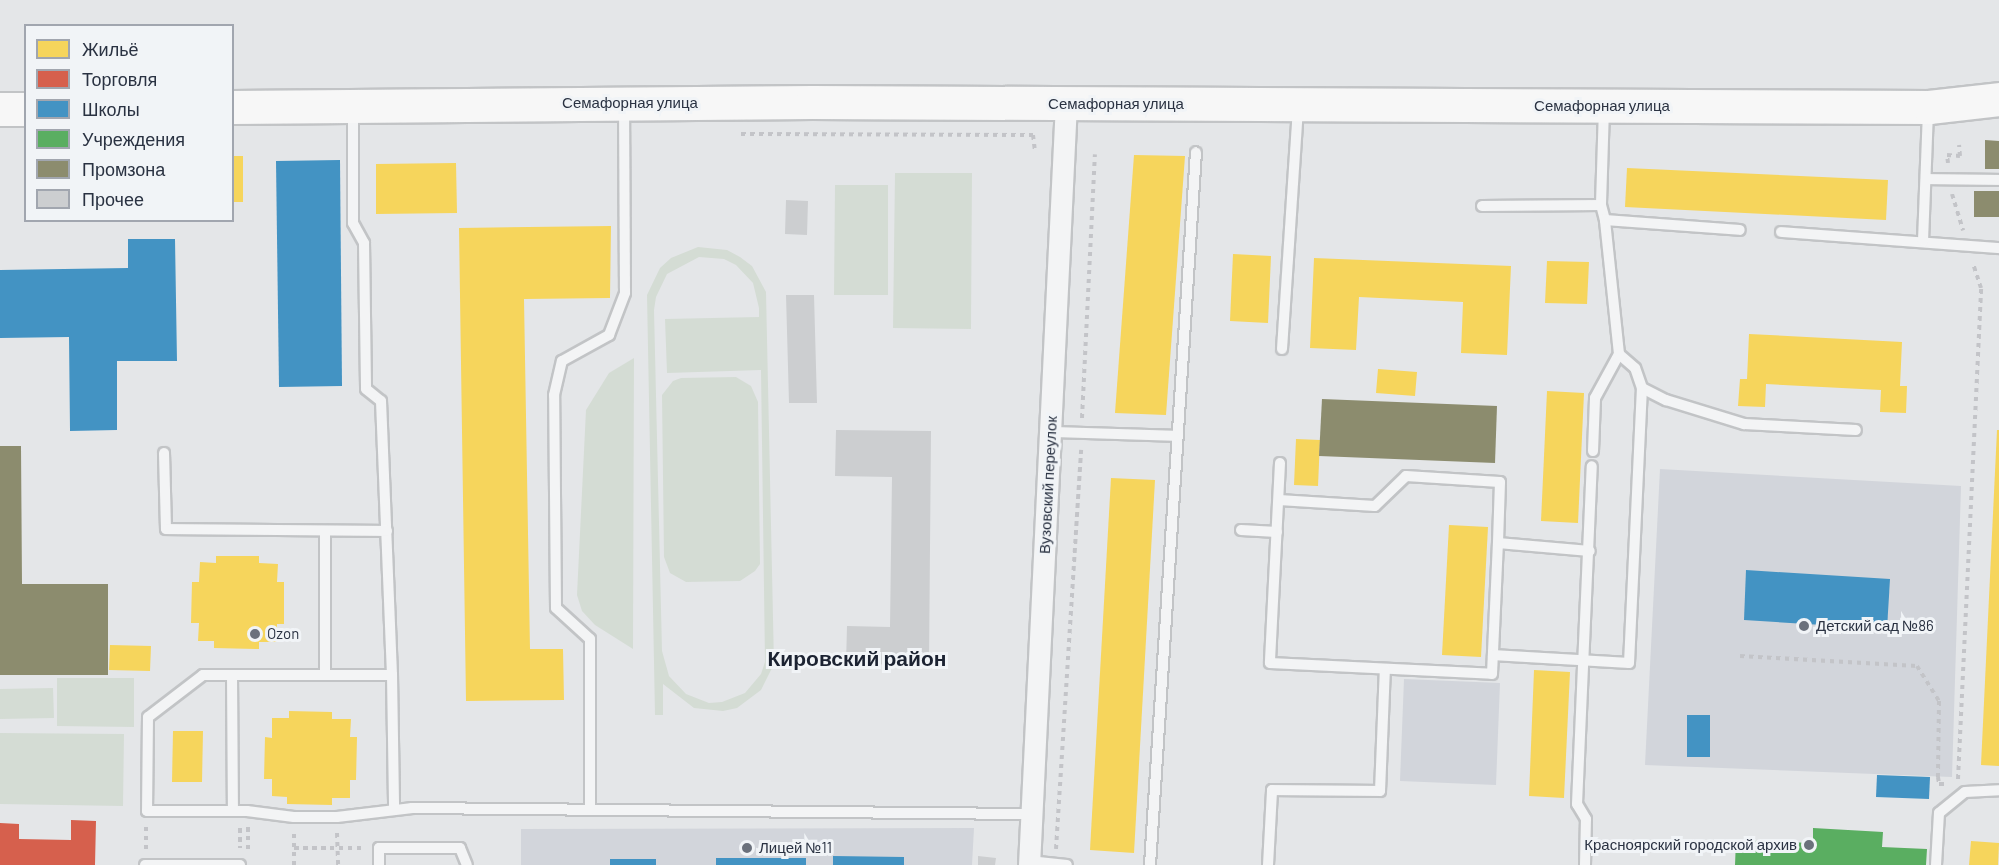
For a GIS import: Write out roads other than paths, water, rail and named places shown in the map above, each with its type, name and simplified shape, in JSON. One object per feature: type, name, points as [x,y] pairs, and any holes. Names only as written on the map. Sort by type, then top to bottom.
[{"type":"highway","name":"Семафорная улица","points":[[234,107],[624,103],[1929,107],[1999,99]]},
{"type":"highway","points":[[0,109],[24,109]]},
{"type":"street","name":"Вузовский переулок","points":[[1029,863],[1066,104]]},
{"type":"lane","points":[[590,809],[590,639],[556,608],[554,395],[562,361],[609,335],[625,293],[624,103]]},
{"type":"lane","points":[[1282,349],[1298,105]]},
{"type":"lane","points":[[352,106],[353,223],[364,243],[366,389],[381,401],[393,675],[394,808]]},
{"type":"lane","points":[[1593,451],[1595,399],[1619,354],[1605,220],[1601,205],[1604,106]]},
{"type":"lane","points":[[1923,241],[1929,107]]},
{"type":"lane","points":[[1150,865],[1196,152]]},
{"type":"lane","points":[[1926,179],[1999,180]]},
{"type":"lane","points":[[1482,206],[1601,205]]},
{"type":"lane","points":[[1605,220],[1740,230]]},
{"type":"lane","points":[[1781,232],[1999,248]]},
{"type":"lane","points":[[1493,655],[1629,663],[1642,388],[1635,368],[1619,354]]},
{"type":"lane","points":[[1642,388],[1666,400],[1744,424],[1856,430]]},
{"type":"lane","points":[[1051,432],[1176,436]]},
{"type":"lane","points":[[164,453],[166,529],[387,531]]},
{"type":"lane","points":[[1278,501],[1375,506],[1406,476],[1500,482],[1492,674],[1270,663],[1277,532],[1278,501],[1280,463]]},
{"type":"lane","points":[[1586,865],[1586,819],[1576,804],[1582,661],[1590,551],[1592,466]]},
{"type":"lane","points":[[1240,530],[1277,532]]},
{"type":"lane","points":[[325,532],[325,673]]},
{"type":"lane","points":[[1498,543],[1590,551]]},
{"type":"lane","points":[[1268,865],[1272,790],[1380,791],[1384,669]]},
{"type":"lane","points":[[393,675],[325,673],[202,675],[147,717],[147,811],[240,811],[294,817],[337,817],[394,808],[1030,814]]},
{"type":"lane","points":[[232,675],[240,811]]},
{"type":"lane","points":[[1936,865],[1939,813],[1965,792],[1999,790]]},
{"type":"lane","points":[[379,865],[379,848],[460,848],[467,865]]},
{"type":"lane","points":[[146,865],[243,861]]},
{"type":"lane","points":[[1029,863],[1067,865]]},
{"type":"place","name":"Детский сад №86","points":[[1804,626]]},
{"type":"place","name":"Ozon","points":[[255,634]]},
{"type":"place","name":"Красноярский городской архив","points":[[1809,845]]},
{"type":"place","name":"Лицей №11","points":[[747,848]]},
{"type":"district","name":"Кировский район","points":[[857,658]]}]
